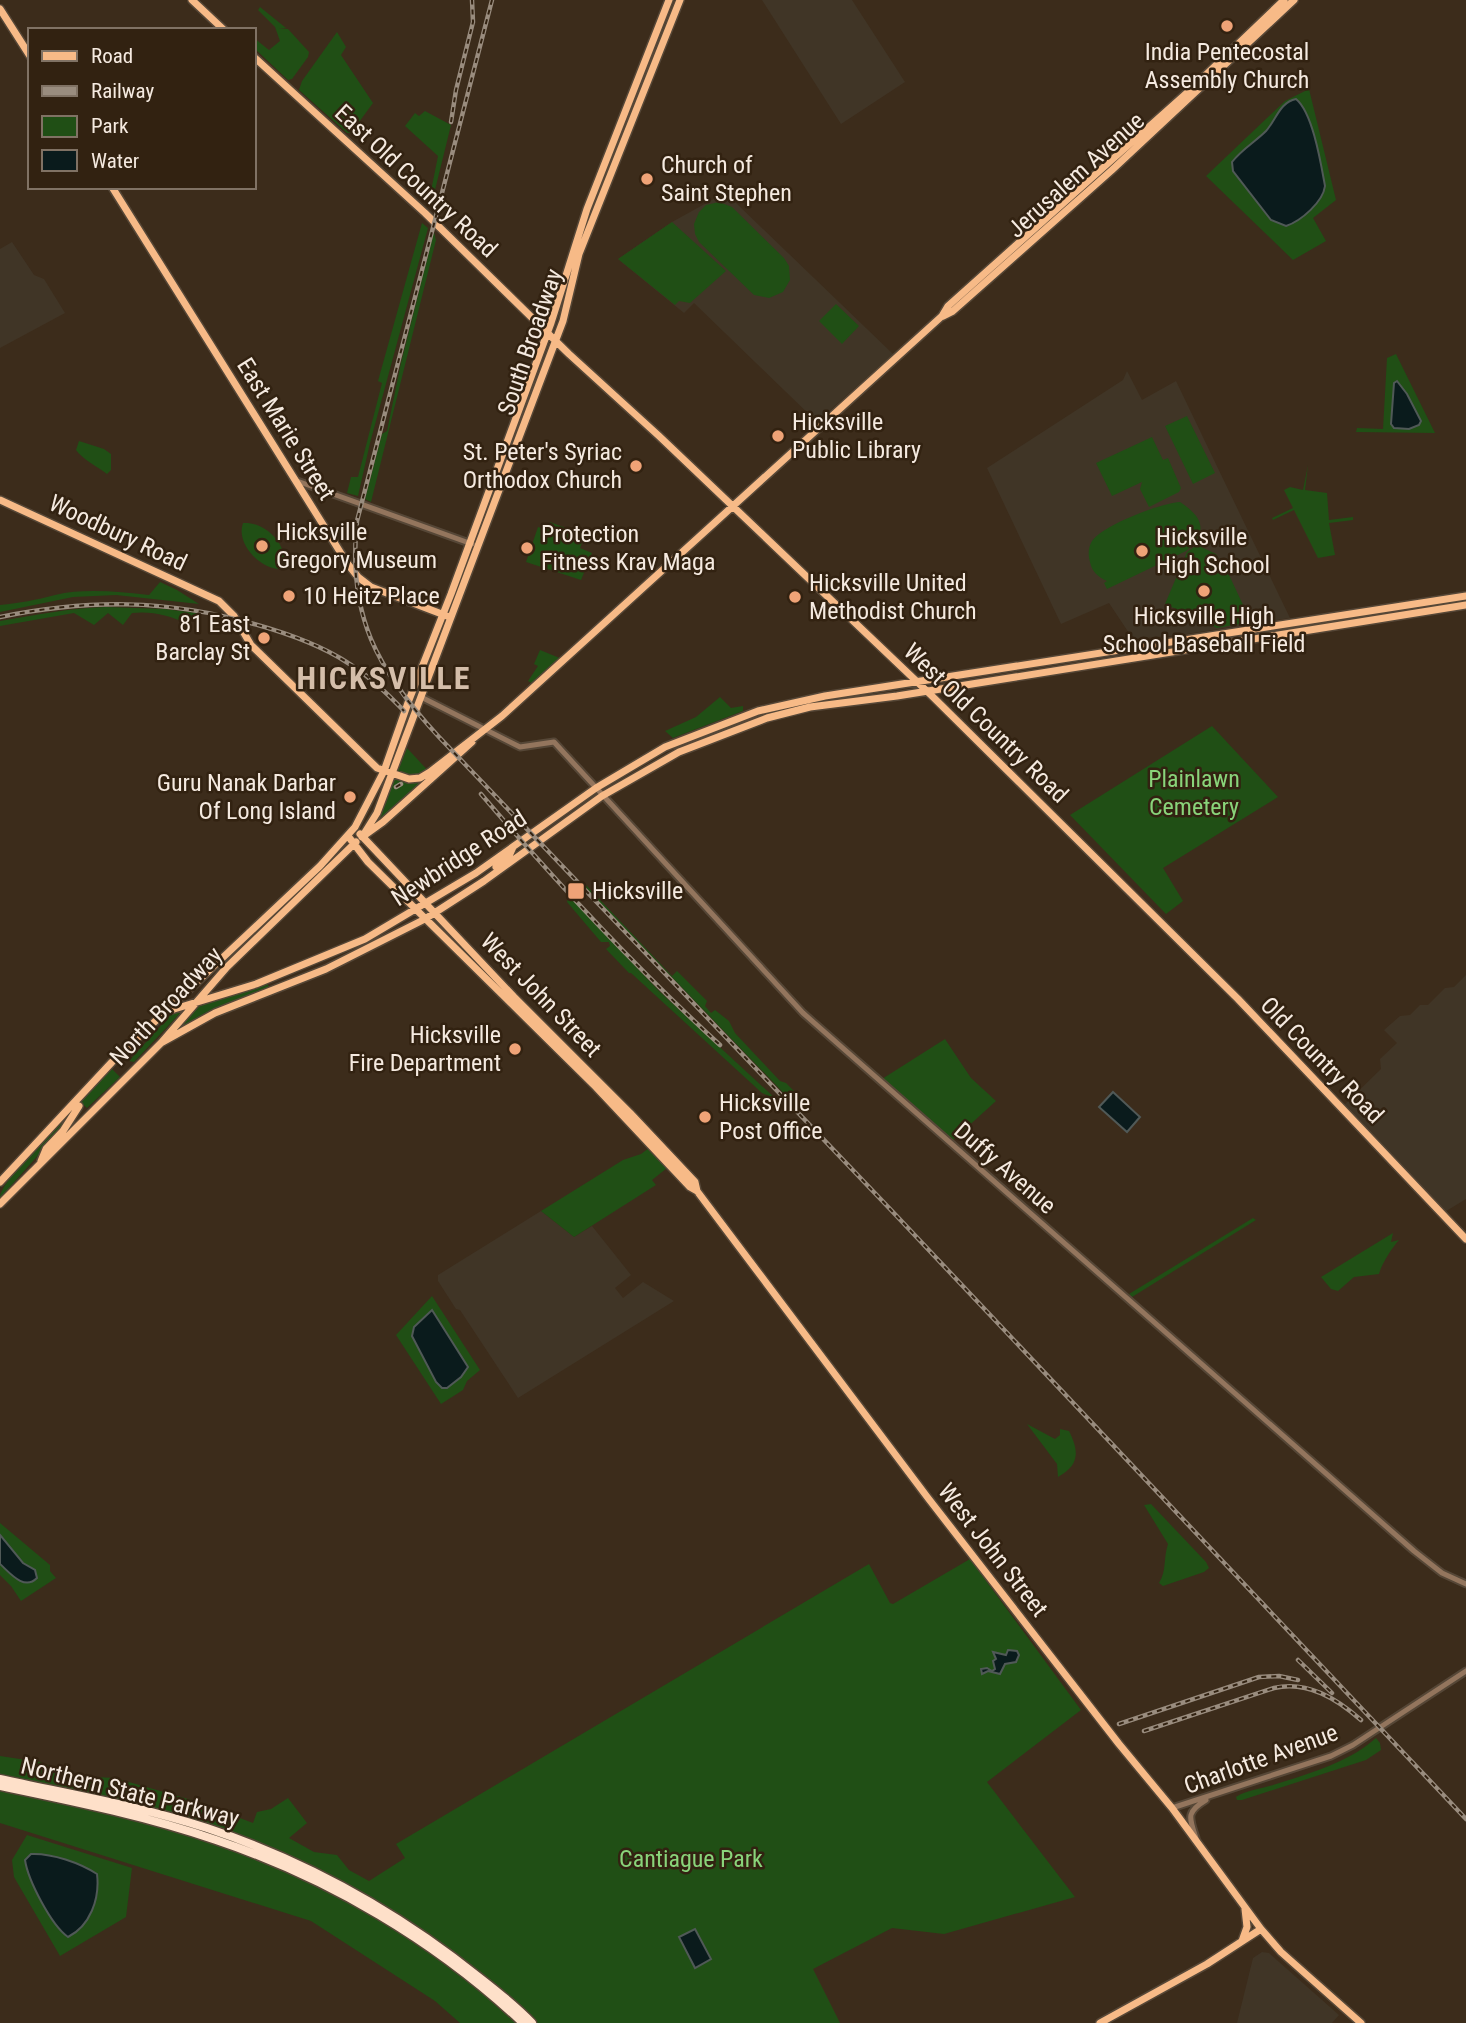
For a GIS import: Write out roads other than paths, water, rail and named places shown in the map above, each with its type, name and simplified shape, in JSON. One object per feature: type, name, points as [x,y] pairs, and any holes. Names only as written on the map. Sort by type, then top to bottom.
[{"type":"highway","name":"Northern State Parkway","points":[[0,1779],[162,1815],[258,1846],[342,1886],[442,1952],[516,2006],[533,2023]]},
{"type":"highway","name":"Northern State Parkway","points":[[0,1786],[131,1815],[215,1839],[256,1854],[308,1876],[369,1908],[442,1952]]},
{"type":"highway","name":"Northern State Parkway","points":[[458,1964],[523,2023]]},
{"type":"main road","points":[[192,0],[222,28]]},
{"type":"main road","name":"South Broadway","points":[[362,837],[377,813],[408,700],[478,547],[551,336],[587,209],[669,0]]},
{"type":"main road","name":"South Broadway","points":[[355,827],[388,773],[421,697],[469,544],[551,336],[563,321],[579,254],[680,0]]},
{"type":"main road","name":"Jerusalem Avenue","points":[[362,837],[383,822],[464,750],[942,316],[948,306],[1189,91],[1284,0]]},
{"type":"main road","name":"Jerusalem Avenue","points":[[942,316],[953,311],[1112,170],[1294,0]]},
{"type":"main road","points":[[0,9],[28,53]]},
{"type":"main road","name":"East Old Country Road","points":[[256,59],[425,213],[551,336]]},
{"type":"main road","name":"East Marie Street","points":[[113,189],[346,562],[361,580],[376,589],[447,616]]},
{"type":"main road","name":"West Old Country Road","points":[[551,336],[917,681],[1147,910]]},
{"type":"main road","name":"Woodbury Road","points":[[0,500],[219,601],[234,616],[251,645],[377,768],[388,773]]},
{"type":"main road","points":[[917,681],[1466,596]]},
{"type":"main road","points":[[161,1043],[215,1013],[326,970],[425,919],[490,877],[602,796],[679,752],[761,720],[802,709],[1466,605]]},
{"type":"main road","name":"Newbridge Road","points":[[167,1011],[244,989],[365,939],[427,904],[514,847],[596,788],[672,744],[758,711],[818,697],[917,681]]},
{"type":"main road","points":[[818,697],[821,706]]},
{"type":"main road","points":[[758,711],[761,720]]},
{"type":"main road","name":"Jerusalem Avenue","points":[[388,773],[409,779],[419,778],[485,729]]},
{"type":"main road","points":[[542,839],[556,817]]},
{"type":"main road","name":"West John Street","points":[[355,827],[675,1166],[690,1187],[697,1191],[790,1317],[1104,1725],[1172,1808],[1261,1930],[1283,1954],[1361,2023]]},
{"type":"main road","name":"North Broadway","points":[[0,1182],[105,1069],[355,827]]},
{"type":"main road","name":"West John Street","points":[[348,836],[416,910],[675,1166]]},
{"type":"main road","name":"North Broadway","points":[[0,1204],[161,1043],[227,967],[362,837]]},
{"type":"main road","points":[[490,877],[494,869],[512,853],[514,847]]},
{"type":"main road","name":"Old Country Road","points":[[1147,910],[1238,999],[1466,1239]]},
{"type":"main road","points":[[549,1042],[553,1041],[563,1047]]},
{"type":"main road","points":[[40,1165],[46,1149],[63,1131],[79,1106]]},
{"type":"main road","points":[[0,1189],[16,1165]]},
{"type":"main road","points":[[1242,1942],[1247,1927],[1244,1906]]},
{"type":"main road","points":[[1100,2023],[1208,1964],[1261,1930]]},
{"type":"street","points":[[295,481],[478,547]]},
{"type":"street","points":[[421,697],[485,729]]},
{"type":"street","name":"Duffy Avenue","points":[[485,729],[520,747],[554,742],[803,1013],[1427,1562],[1452,1579],[1466,1584]]},
{"type":"street","name":"Charlotte Avenue","points":[[1172,1808],[1332,1756],[1466,1671]]},
{"type":"street","points":[[1198,1844],[1190,1815],[1193,1808],[1214,1795]]},
{"type":"water","points":[[1296,99],[1312,127],[1325,186],[1320,198],[1310,210],[1286,226],[1271,220],[1233,171],[1232,162],[1266,131],[1286,104]]},
{"type":"water","points":[[1397,381],[1421,421],[1419,425],[1409,429],[1394,428],[1391,424],[1394,383]]},
{"type":"water","points":[[1113,1092],[1140,1117],[1127,1132],[1099,1107]]},
{"type":"water","points":[[432,1310],[468,1367],[461,1377],[447,1388],[442,1388],[436,1382],[412,1336],[414,1327]]},
{"type":"water","points":[[0,1535],[23,1563],[35,1570],[37,1578],[32,1582],[22,1582],[0,1564]]},
{"type":"water","points":[[1008,1650],[1017,1651],[1019,1655],[1016,1662],[1005,1664],[1000,1674],[988,1671],[982,1674],[981,1669],[995,1669],[993,1661],[996,1659],[993,1652],[1006,1655]]},
{"type":"water","points":[[31,1854],[66,1860],[97,1874],[97,1893],[92,1911],[82,1926],[68,1937],[55,1923],[35,1890],[25,1860]]},
{"type":"water","points":[[695,1929],[711,1959],[695,1968],[679,1937]]},
{"type":"railway","points":[[451,122],[473,22],[472,0]]},
{"type":"railway","points":[[492,0],[357,521],[355,555],[362,613],[383,664],[417,712],[439,737],[891,1210],[1466,1819]]},
{"type":"railway","points":[[0,617],[65,607],[127,604],[222,616],[278,631],[326,650],[363,673],[404,711]]},
{"type":"railway","points":[[396,787],[401,784]]},
{"type":"railway","points":[[481,794],[597,923],[720,1045]]},
{"type":"railway","points":[[1298,1660],[1332,1693]]},
{"type":"railway","points":[[1119,1724],[1259,1677],[1279,1676],[1298,1680]]},
{"type":"railway","points":[[1144,1731],[1286,1686],[1321,1693],[1361,1720]]},
{"type":"place","name":"India Pentecostal Assembly Church","points":[[1227,26]]},
{"type":"place","name":"Church of Saint Stephen","points":[[647,179]]},
{"type":"place","name":"Hicksville Public Library","points":[[778,436]]},
{"type":"place","name":"St. Peter's Syriac Orthodox Church","points":[[636,466]]},
{"type":"place","name":"Hicksville Gregory Museum","points":[[262,546]]},
{"type":"place","name":"Protection Fitness Krav Maga","points":[[527,548]]},
{"type":"place","name":"Hicksville High School","points":[[1142,551]]},
{"type":"place","name":"Hicksville High School Baseball Field","points":[[1204,591]]},
{"type":"place","name":"10 Heitz Place","points":[[289,596]]},
{"type":"place","name":"Hicksville United Methodist Church","points":[[795,597]]},
{"type":"place","name":"81 East Barclay St","points":[[264,638]]},
{"type":"place","name":"Guru Nanak Darbar Of Long Island","points":[[350,797]]},
{"type":"place","name":"Hicksville","points":[[576,891]]},
{"type":"place","name":"Hicksville Fire Department","points":[[515,1049]]},
{"type":"place","name":"Hicksville Post Office","points":[[705,1117]]},
{"type":"district","name":"HICKSVILLE","points":[[384,678]]},
{"type":"park label","name":"Plainlawn Cemetery","points":[[1194,793]]},
{"type":"park label","name":"Cantiague Park","points":[[691,1859]]}]
